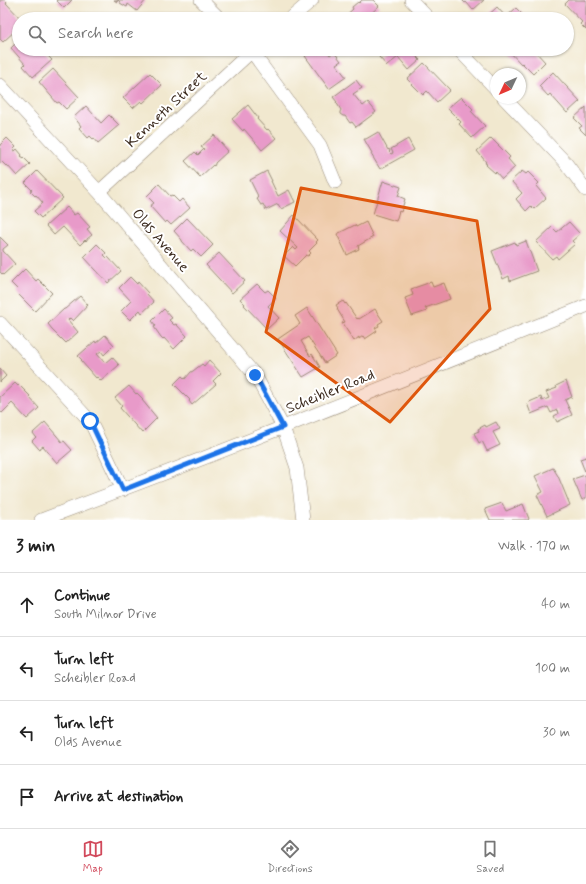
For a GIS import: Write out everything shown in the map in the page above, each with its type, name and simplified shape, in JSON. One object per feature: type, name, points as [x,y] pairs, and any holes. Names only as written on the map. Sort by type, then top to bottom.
[{"type":"street","points":[[201,0],[213,12]]},
{"type":"street","points":[[298,12],[312,0]]},
{"type":"street","points":[[411,0],[423,12]]},
{"type":"street","name":"Kenneth Street","points":[[99,192],[246,56]]},
{"type":"street","points":[[256,56],[320,146],[335,182]]},
{"type":"street","points":[[465,56],[490,83]]},
{"type":"street","name":"Olds Avenue","points":[[0,85],[99,192],[255,375],[283,427],[297,468],[303,520]]},
{"type":"street","points":[[510,104],[566,162],[586,190]]},
{"type":"street","name":"Scheibler Road","points":[[41,520],[123,490],[586,306]]},
{"type":"street","points":[[0,323],[90,421],[123,490]]},
{"type":"highlighted area","points":[[301,188],[477,221],[490,309],[390,422],[266,332]]},
{"type":"building","points":[[0,0],[5,0],[14,12],[12,12],[12,34],[3,42],[0,39]]},
{"type":"building","points":[[56,0],[72,0],[64,8]]},
{"type":"building","points":[[118,0],[146,0],[137,11],[128,4],[127,7],[120,3]]},
{"type":"building","points":[[362,0],[373,0],[379,6],[373,12],[350,12],[353,9],[352,7],[358,2],[359,3]]},
{"type":"building","points":[[462,0],[484,0],[473,10],[466,2],[465,3]]},
{"type":"building","points":[[569,0],[586,0],[586,30],[580,24],[582,22],[574,12],[565,4]]},
{"type":"building","points":[[497,7],[502,12],[492,12]]},
{"type":"building","points":[[516,8],[520,12],[512,12]]},
{"type":"building","points":[[18,56],[48,56],[52,60],[33,77],[23,66],[25,64]]},
{"type":"building","points":[[305,56],[337,56],[341,61],[336,64],[346,77],[329,89]]},
{"type":"building","points":[[416,56],[420,60],[409,70],[398,57],[387,66],[379,57]]},
{"type":"building","points":[[514,56],[540,56],[545,62],[533,74],[522,63],[521,64]]},
{"type":"building","points":[[424,63],[450,90],[437,102],[427,91],[423,95],[407,79]]},
{"type":"building","points":[[53,69],[79,97],[66,109],[59,102],[57,103],[39,82]]},
{"type":"building","points":[[553,72],[580,101],[567,113],[550,94],[548,96],[539,86]]},
{"type":"building","points":[[150,73],[162,85],[143,103],[141,101],[133,108],[123,98]]},
{"type":"building","points":[[356,80],[362,88],[353,94],[363,106],[368,102],[376,112],[356,127],[352,122],[350,123],[345,116],[340,114],[341,110],[333,97]]},
{"type":"building","points":[[461,97],[473,109],[471,111],[485,126],[472,138],[459,124],[461,122],[448,109]]},
{"type":"building","points":[[248,105],[258,118],[257,119],[276,138],[262,150],[244,129],[243,131],[232,119]]},
{"type":"building","points":[[86,106],[101,123],[109,115],[119,125],[98,143],[90,136],[88,138],[79,128],[81,126],[74,117]]},
{"type":"building","points":[[586,107],[586,135],[579,128],[582,126],[574,118]]},
{"type":"building","points":[[378,132],[391,154],[393,153],[391,149],[408,139],[414,150],[380,169],[364,139]]},
{"type":"building","points":[[214,135],[228,151],[215,163],[214,166],[213,165],[200,177],[185,161],[195,152],[198,155],[204,149],[201,147]]},
{"type":"building","points":[[7,138],[16,147],[13,150],[15,151],[17,149],[22,155],[21,156],[30,164],[17,176],[7,165],[6,166],[2,162],[0,164],[0,145]]},
{"type":"building","points":[[491,138],[510,157],[508,159],[515,167],[502,179],[496,172],[495,173],[486,165],[486,162],[477,151]]},
{"type":"building","points":[[37,171],[63,198],[41,218],[34,211],[43,203],[30,191],[32,190],[25,183]]},
{"type":"building","points":[[267,171],[278,196],[289,190],[295,202],[281,209],[278,204],[266,210],[263,204],[261,205],[257,199],[258,196],[250,180]]},
{"type":"building","points":[[522,171],[526,174],[528,172],[539,183],[536,186],[546,198],[534,209],[531,206],[526,211],[516,199],[522,193],[511,181]]},
{"type":"building","points":[[383,181],[401,187],[398,196],[405,199],[401,212],[399,211],[396,221],[373,214]]},
{"type":"building","points":[[159,184],[170,196],[172,195],[179,202],[182,199],[190,208],[171,225],[167,221],[165,223],[150,206],[154,203],[147,196]]},
{"type":"building","points":[[67,207],[74,215],[77,213],[90,227],[87,229],[92,235],[80,245],[63,227],[54,235],[46,226]]},
{"type":"building","points":[[294,215],[318,240],[309,251],[311,253],[308,256],[306,255],[295,266],[284,256],[293,247],[296,250],[298,248],[280,231]]},
{"type":"building","points":[[187,218],[213,245],[201,257],[193,249],[191,251],[174,231]]},
{"type":"building","points":[[366,222],[373,237],[358,246],[359,249],[347,255],[337,234],[355,225],[356,227]]},
{"type":"building","points":[[569,222],[580,234],[572,241],[575,244],[558,259],[556,256],[552,259],[536,242],[552,227],[557,232]]},
{"type":"building","points":[[0,237],[8,245],[3,249],[3,251],[15,264],[3,275],[0,272]]},
{"type":"building","points":[[526,241],[537,271],[510,281],[509,276],[503,279],[492,251],[515,242],[516,245]]},
{"type":"building","points":[[97,244],[106,253],[104,255],[107,258],[108,257],[121,271],[108,283],[84,257]]},
{"type":"building","points":[[219,253],[245,281],[232,293],[206,265]]},
{"type":"building","points":[[25,269],[36,281],[38,279],[52,293],[35,311],[16,292],[18,290],[11,283]]},
{"type":"building","points":[[130,277],[137,284],[138,282],[154,302],[142,313],[140,310],[130,320],[121,311],[131,301],[119,288]]},
{"type":"building","points":[[431,282],[433,287],[444,283],[450,299],[425,308],[427,311],[412,316],[405,298],[413,295],[411,289]]},
{"type":"building","points":[[257,284],[265,292],[268,290],[276,298],[268,306],[279,318],[267,329],[240,299]]},
{"type":"building","points":[[80,296],[88,305],[73,321],[70,318],[68,320],[78,332],[66,343],[52,330],[48,324]]},
{"type":"building","points":[[343,301],[357,319],[375,309],[383,321],[375,328],[377,331],[365,339],[363,336],[354,341],[342,323],[345,322],[337,309],[338,308],[336,305]]},
{"type":"building","points":[[307,308],[337,355],[325,363],[308,337],[301,341],[310,356],[312,354],[320,367],[303,377],[278,339],[300,324],[295,316]]},
{"type":"building","points":[[164,309],[172,318],[169,320],[174,325],[176,324],[187,336],[174,349],[164,338],[163,339],[161,337],[152,321]]},
{"type":"building","points":[[105,335],[114,345],[104,355],[101,351],[97,354],[105,363],[112,357],[119,365],[101,381],[97,377],[96,378],[78,356],[95,341],[96,343]]},
{"type":"building","points":[[209,360],[221,373],[213,381],[216,384],[192,405],[189,401],[190,400],[174,384],[182,376],[185,379],[191,372],[202,364],[204,366]]},
{"type":"building","points":[[0,369],[6,376],[0,382]]},
{"type":"building","points":[[566,381],[572,397],[565,400],[572,415],[557,422],[554,416],[558,414],[557,410],[551,413],[548,407],[531,414],[527,403],[541,397],[542,401],[549,398],[546,392],[557,388],[556,386]]},
{"type":"building","points":[[15,383],[30,396],[29,397],[39,408],[27,419],[12,403],[2,413],[0,411],[0,397]]},
{"type":"building","points":[[129,386],[143,399],[142,400],[157,418],[142,433],[120,408],[122,406],[115,398]]},
{"type":"building","points":[[45,422],[62,442],[64,441],[72,450],[57,463],[43,446],[39,449],[32,441],[36,437],[33,433]]},
{"type":"building","points":[[496,422],[500,429],[493,432],[500,445],[487,451],[482,441],[479,443],[474,433],[479,431],[478,429],[485,425],[486,427]]},
{"type":"building","points":[[586,457],[586,474],[580,459]]},
{"type":"building","points":[[553,468],[558,476],[570,505],[547,516],[537,495],[543,492],[535,476]]},
{"type":"building","points":[[585,475],[586,498],[582,500],[573,479]]},
{"type":"building","points":[[502,503],[506,511],[523,504],[529,519],[490,520],[485,509]]},
{"type":"route","points":[[90,421],[123,490],[283,427],[255,375]]}]
